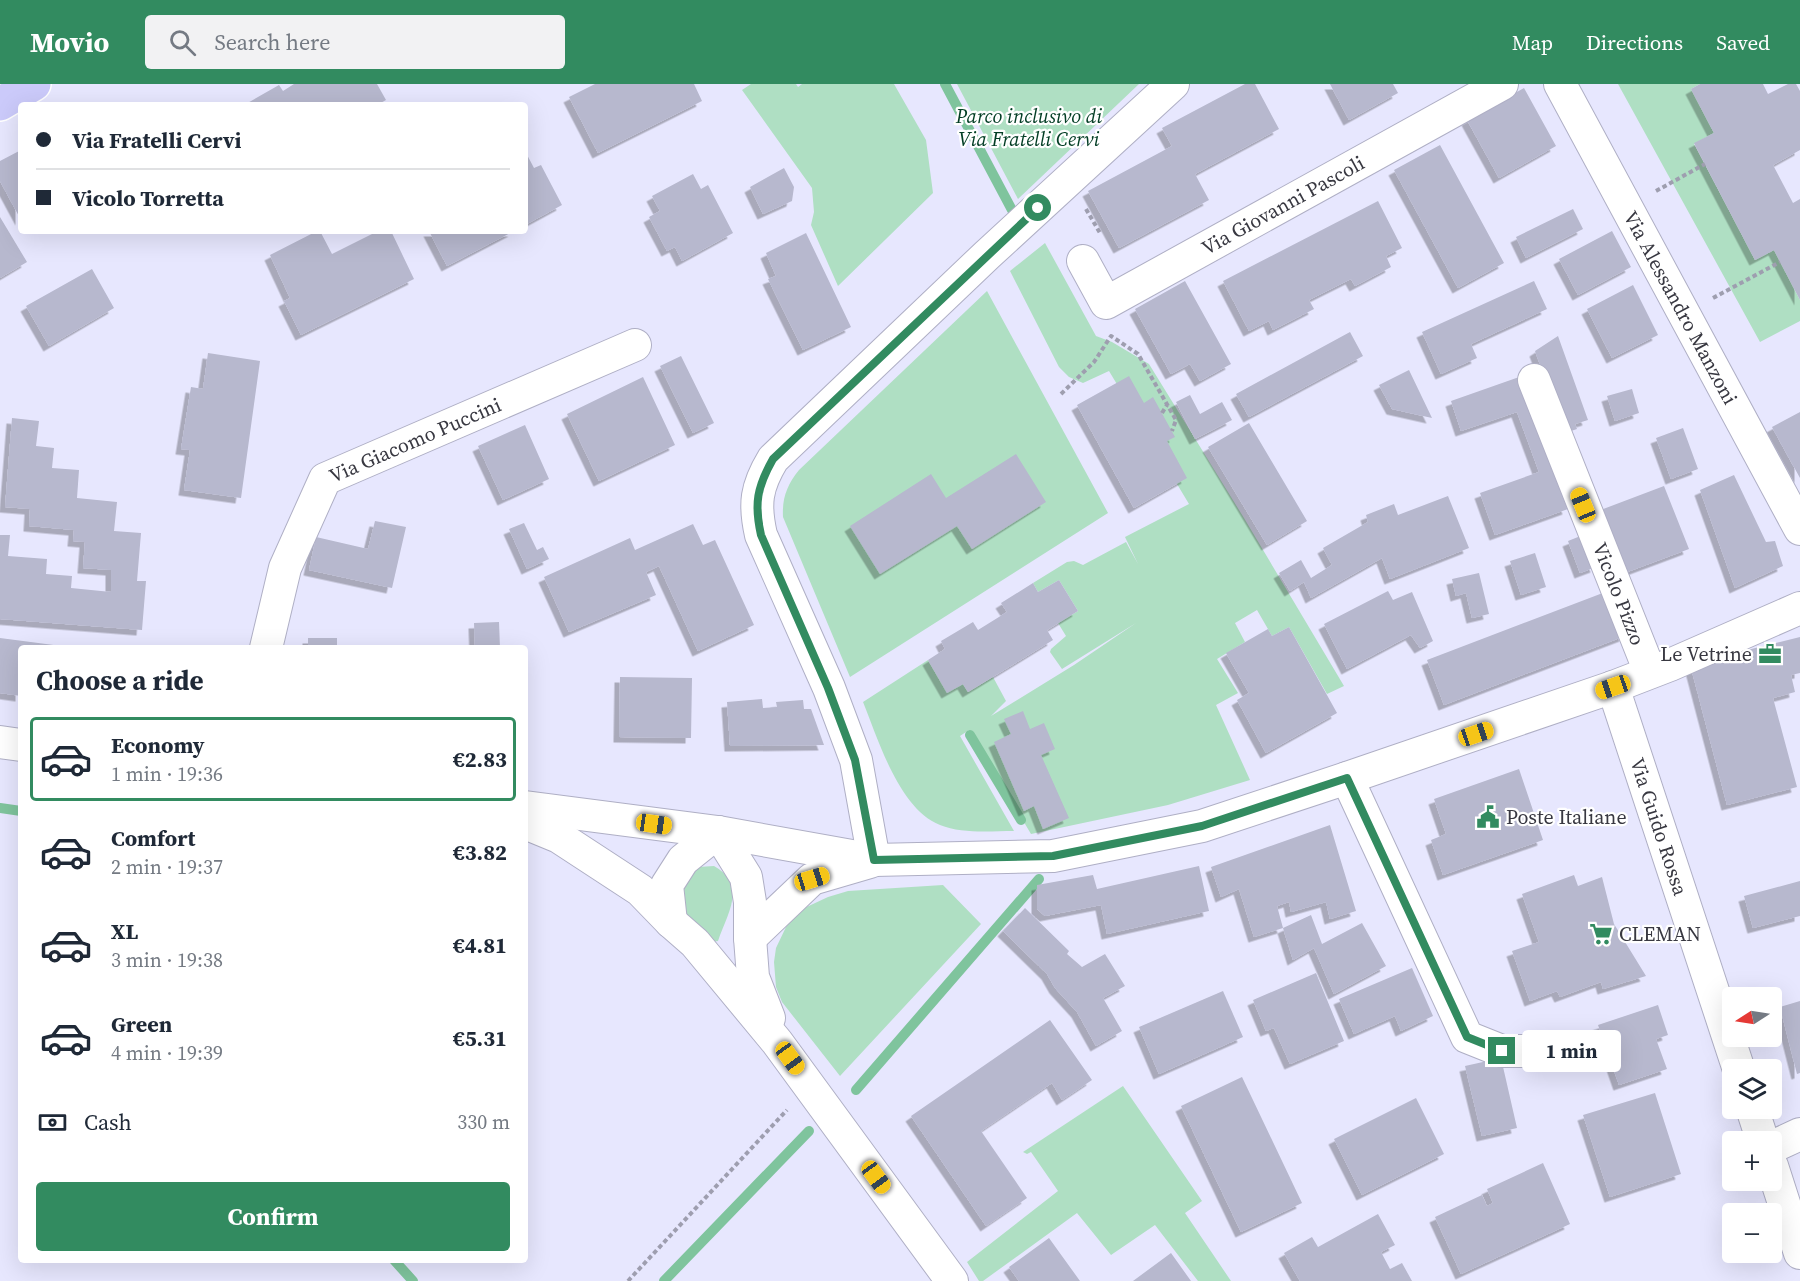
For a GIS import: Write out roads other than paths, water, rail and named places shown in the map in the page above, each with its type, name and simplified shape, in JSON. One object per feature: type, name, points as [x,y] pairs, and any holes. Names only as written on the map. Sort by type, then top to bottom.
[{"type":"main road","points":[[0,105],[34,84]]},
{"type":"street","points":[[874,860],[855,760],[828,688],[761,535],[756,514],[760,486],[773,459],[987,255],[1173,84]]},
{"type":"street","name":"Via Giovanni Pascoli","points":[[1083,261],[1106,303],[1502,84]]},
{"type":"street","name":"Via Alessandro Manzoni","points":[[1560,84],[1800,529]]},
{"type":"street","name":"Via Giacomo Puccini","points":[[267,645],[285,568],[325,479],[635,345]]},
{"type":"street","name":"Vicolo Pizzo","points":[[1534,380],[1650,672]]},
{"type":"street","points":[[528,807],[718,832],[874,860],[1053,856],[1202,826],[1347,778],[1613,687],[1800,608]]},
{"type":"street","name":"Via Guido Rossa","points":[[1613,687],[1736,1059]]},
{"type":"street","points":[[0,742],[18,745]]},
{"type":"street","points":[[1347,778],[1467,1037],[1502,1051],[1539,1051],[1551,1048]]},
{"type":"street","points":[[528,824],[559,837],[640,890],[695,943],[777,1042],[952,1281]]},
{"type":"street","points":[[671,922],[667,885],[683,860],[718,832]]},
{"type":"street","points":[[718,832],[746,877],[750,902],[753,977],[777,1042]]},
{"type":"street","points":[[750,938],[812,879],[874,860]]},
{"type":"street","points":[[1782,1142],[1800,1134]]},
{"type":"street","points":[[1780,1191],[1800,1253]]},
{"type":"waterway","points":[[945,84],[1012,210]]},
{"type":"waterway","points":[[970,735],[1021,820]]},
{"type":"waterway","points":[[0,808],[18,811]]},
{"type":"waterway","points":[[856,1090],[1039,879]]},
{"type":"waterway","points":[[664,1281],[809,1131]]},
{"type":"waterway","points":[[397,1263],[413,1281]]},
{"type":"place","name":"Le Vetrine","points":[[1770,654]]},
{"type":"place","name":"Poste Italiane","points":[[1488,817]]},
{"type":"place","name":"CLEMAN","points":[[1601,934]]},
{"type":"park label","name":"Parco inclusivo di Via Fratelli Cervi","points":[[1029,128]]}]
